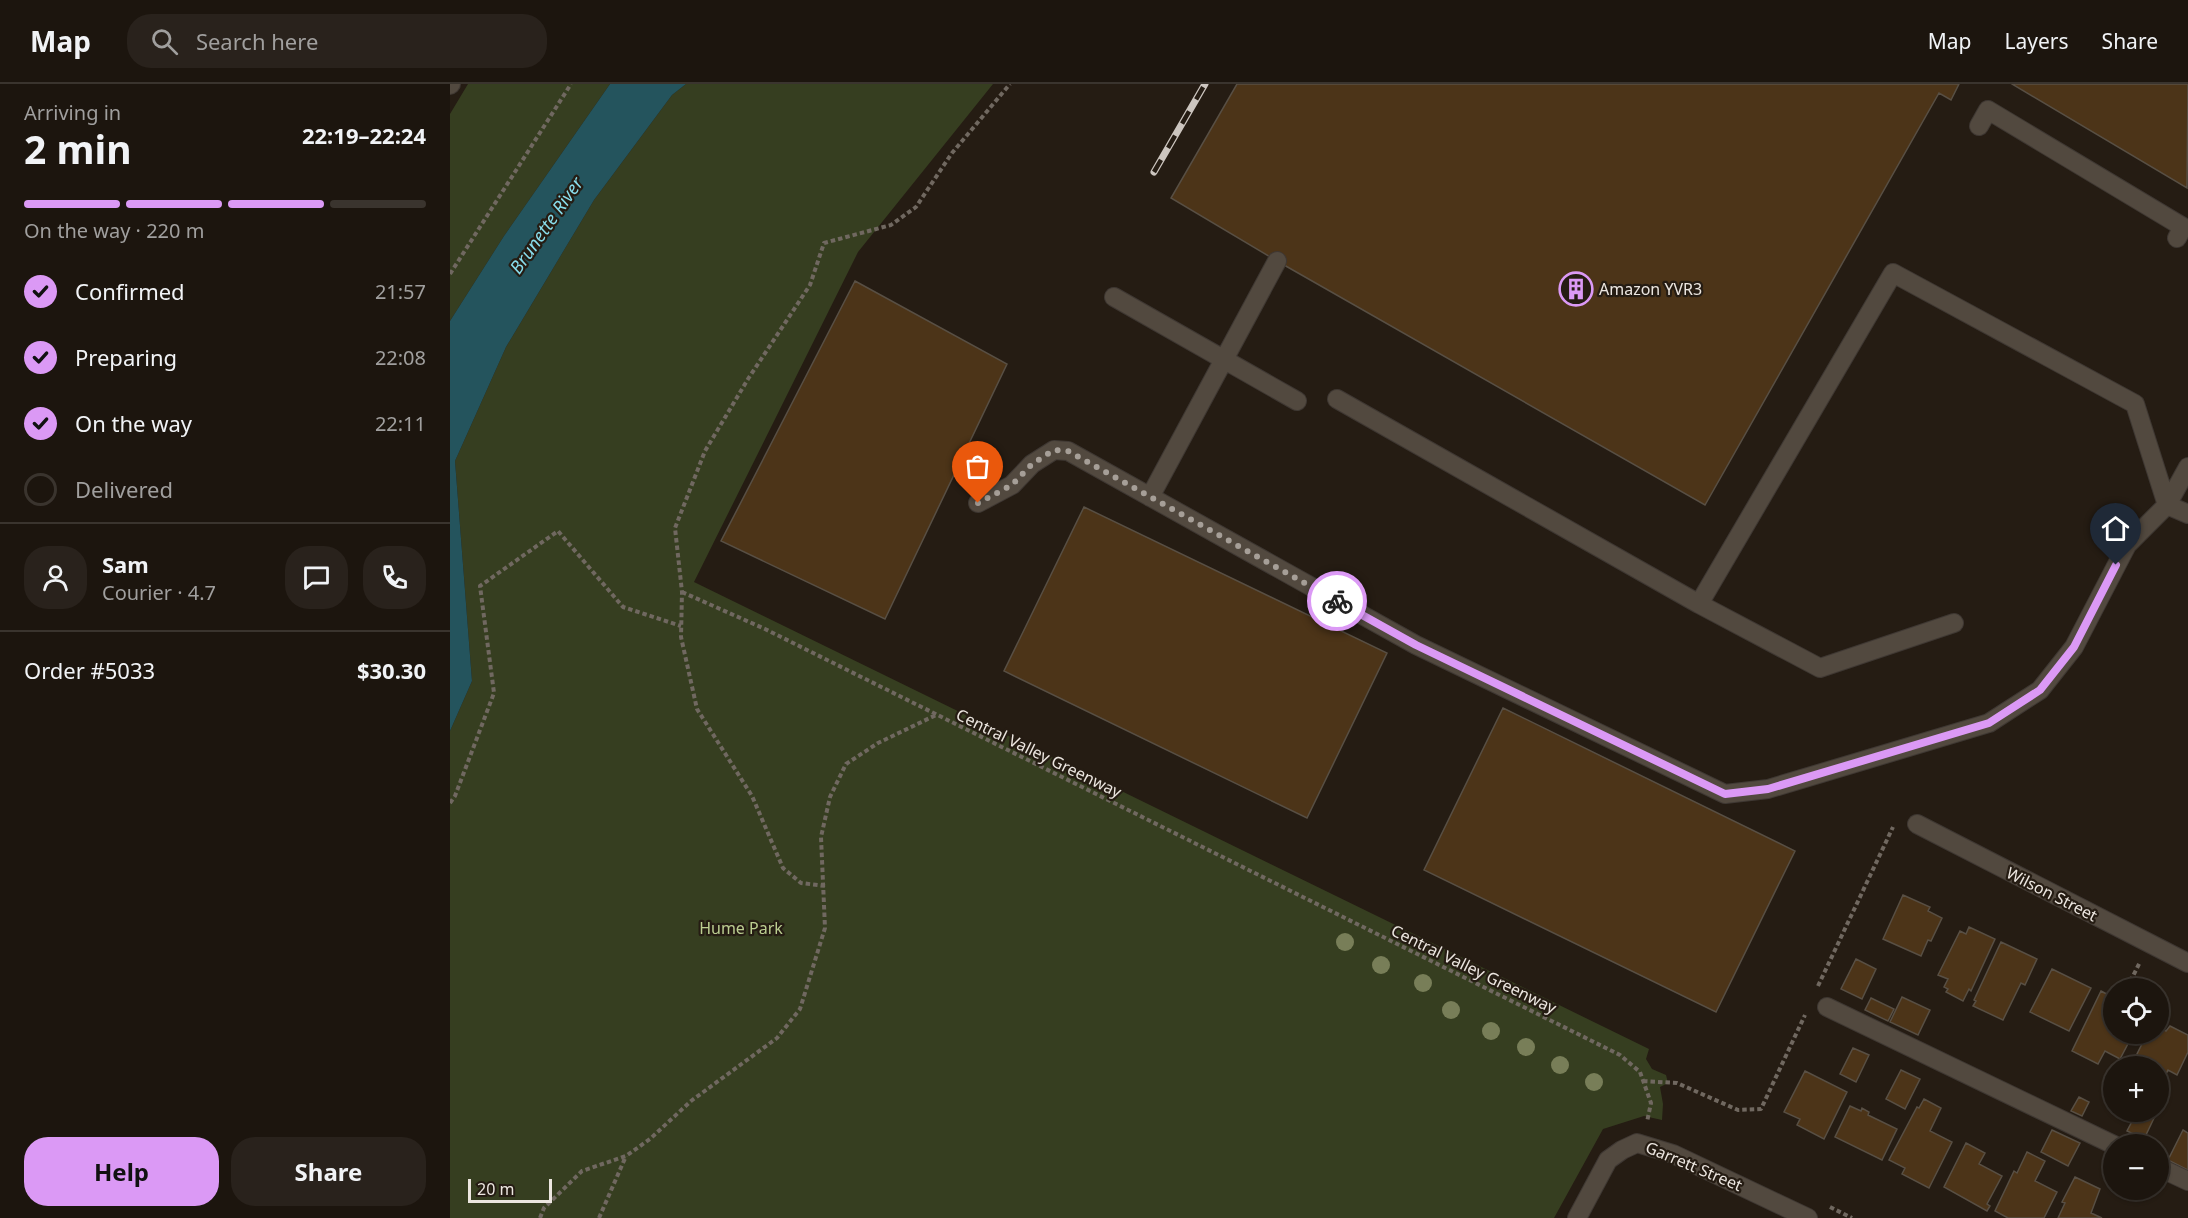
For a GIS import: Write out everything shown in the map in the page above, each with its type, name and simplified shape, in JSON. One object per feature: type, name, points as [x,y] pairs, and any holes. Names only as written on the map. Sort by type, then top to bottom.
[{"type":"street","points":[[1979,126],[1988,110],[2047,155],[2110,191],[2183,227],[2177,238]]},
{"type":"street","points":[[1150,496],[1277,261]]},
{"type":"street","points":[[1700,604],[1893,273],[2134,404],[2167,505],[2188,514]]},
{"type":"street","points":[[1114,297],[1297,401]]},
{"type":"street","points":[[1337,399],[1700,604],[1820,668],[1954,623]]},
{"type":"street","points":[[978,503],[1012,485],[1032,464],[1054,450],[1068,451],[1416,645],[1725,794],[1768,789],[1989,723],[2040,690],[2074,647],[2127,545],[2167,505],[2188,467]]},
{"type":"street","name":"Wilson Street","points":[[1917,824],[2188,963]]},
{"type":"street","points":[[1827,1007],[2103,1140]]},
{"type":"street","name":"Garrett Street","points":[[1577,1218],[1608,1160],[1637,1143],[1673,1154],[1808,1218]]},
{"type":"street","points":[[2169,1172],[2188,1181]]},
{"type":"path","points":[[450,274],[571,84]]},
{"type":"path","points":[[825,886],[801,883],[783,868],[752,796],[697,709],[681,637],[682,592],[675,528],[705,451],[748,379],[810,285],[824,243],[891,225],[916,207],[952,153],[1010,84]]},
{"type":"path","points":[[450,803],[455,796],[494,693],[480,586],[558,531],[623,607],[681,626]]},
{"type":"path","points":[[682,592],[765,629],[936,715]]},
{"type":"path","name":"Central Valley Greenway","points":[[540,1218],[544,1208],[582,1171],[626,1156],[650,1139],[691,1101],[777,1038],[800,1009],[825,928],[825,886],[821,837],[830,797],[846,764],[878,743],[936,715],[1620,1055],[1640,1072],[1651,1103],[1648,1121]]},
{"type":"path","points":[[1817,990],[1898,816],[1917,824]]},
{"type":"path","points":[[1643,1081],[1677,1083],[1738,1110],[1761,1108],[1807,1011]]},
{"type":"path","points":[[599,1218],[626,1156]]},
{"type":"green space","points":[[468,84],[610,84],[504,236],[450,321],[450,114]]},
{"type":"green space","name":"Hume Park","points":[[686,84],[993,84],[858,252],[694,582],[1649,1049],[1646,1059],[1652,1069],[1666,1075],[1668,1083],[1660,1087],[1663,1104],[1662,1120],[1644,1116],[1603,1129],[1554,1218],[450,1218],[450,731],[472,681],[455,461],[506,347],[594,200],[672,95]]},
{"type":"water","name":"Brunette River","points":[[610,84],[686,84],[672,95],[594,200],[506,347],[455,461],[472,681],[450,731],[450,321],[504,236]]},
{"type":"building","name":"Amazon YVR3","points":[[1237,84],[1959,84],[1951,100],[1939,93],[1705,505],[1171,198]]},
{"type":"building","points":[[2012,84],[2188,84],[2187,188]]},
{"type":"building","points":[[855,281],[1007,364],[885,619],[721,541]]},
{"type":"building","points":[[1084,507],[1387,653],[1307,818],[1004,671]]},
{"type":"building","points":[[1503,708],[1795,851],[1716,1012],[1424,870]]},
{"type":"building","points":[[1903,895],[1930,907],[1928,911],[1942,918],[1921,956],[1883,939]]},
{"type":"building","points":[[1969,927],[1995,939],[1971,991],[1969,989],[1963,1001],[1946,992],[1948,989],[1944,987],[1948,979],[1938,975],[1960,931],[1966,934]]},
{"type":"building","points":[[2001,942],[2037,959],[2025,985],[2021,983],[2003,1020],[1973,1006]]},
{"type":"building","points":[[1856,959],[1876,969],[1862,999],[1841,989]]},
{"type":"building","points":[[2052,969],[2091,988],[2069,1031],[2030,1012]]},
{"type":"building","points":[[2101,991],[2103,992],[2103,1044],[2128,1044],[2122,1056],[2114,1056],[2105,1051],[2098,1064],[2072,1051]]},
{"type":"building","points":[[1902,997],[1930,1010],[1918,1035],[1890,1022]]},
{"type":"building","points":[[1871,998],[1894,1009],[1888,1021],[1865,1010]]},
{"type":"building","points":[[2169,1027],[2188,1035],[2188,1052],[2177,1075],[2169,1071],[2169,1056],[2136,1056],[2142,1044],[2169,1044]]},
{"type":"building","points":[[1853,1048],[1869,1055],[1856,1082],[1840,1074]]},
{"type":"building","points":[[1901,1070],[1920,1079],[1905,1109],[1886,1099]]},
{"type":"building","points":[[1805,1071],[1847,1092],[1824,1139],[1797,1125],[1800,1119],[1784,1112]]},
{"type":"building","points":[[2079,1097],[2089,1102],[2082,1116],[2071,1111]]},
{"type":"building","points":[[1924,1099],[1941,1108],[1930,1131],[1952,1142],[1929,1188],[1902,1174],[1905,1168],[1889,1160],[1917,1107],[1919,1108]]},
{"type":"building","points":[[1850,1106],[1861,1111],[1862,1108],[1869,1112],[1868,1115],[1897,1129],[1882,1160],[1835,1137]]},
{"type":"building","points":[[2132,1122],[2152,1122],[2146,1134],[2133,1134],[2127,1131]]},
{"type":"building","points":[[2052,1130],[2080,1143],[2068,1166],[2041,1152]]},
{"type":"building","points":[[2183,1130],[2188,1133],[2188,1170],[2169,1160]]},
{"type":"building","points":[[1966,1143],[1985,1153],[1979,1164],[2002,1176],[1987,1204],[1990,1206],[1987,1211],[1944,1187]]},
{"type":"building","points":[[2027,1152],[2045,1161],[2035,1181],[2057,1192],[2044,1218],[2008,1218],[1995,1211],[2014,1171],[2017,1173]]},
{"type":"building","points":[[2075,1177],[2100,1189],[2091,1213],[2102,1218],[2058,1218],[2065,1203],[2062,1202]]},
{"type":"railway","points":[[1154,172],[1205,84]]},
{"type":"way so far","points":[[978,503],[1012,485],[1032,464],[1054,450],[1068,451],[1337,601]]},
{"type":"place","name":"Amazon YVR3","points":[[1576,289]]},
{"type":"route","points":[[1337,601],[1416,645],[1725,794],[1768,789],[1989,723],[2040,690],[2074,647],[2116,565]]}]
